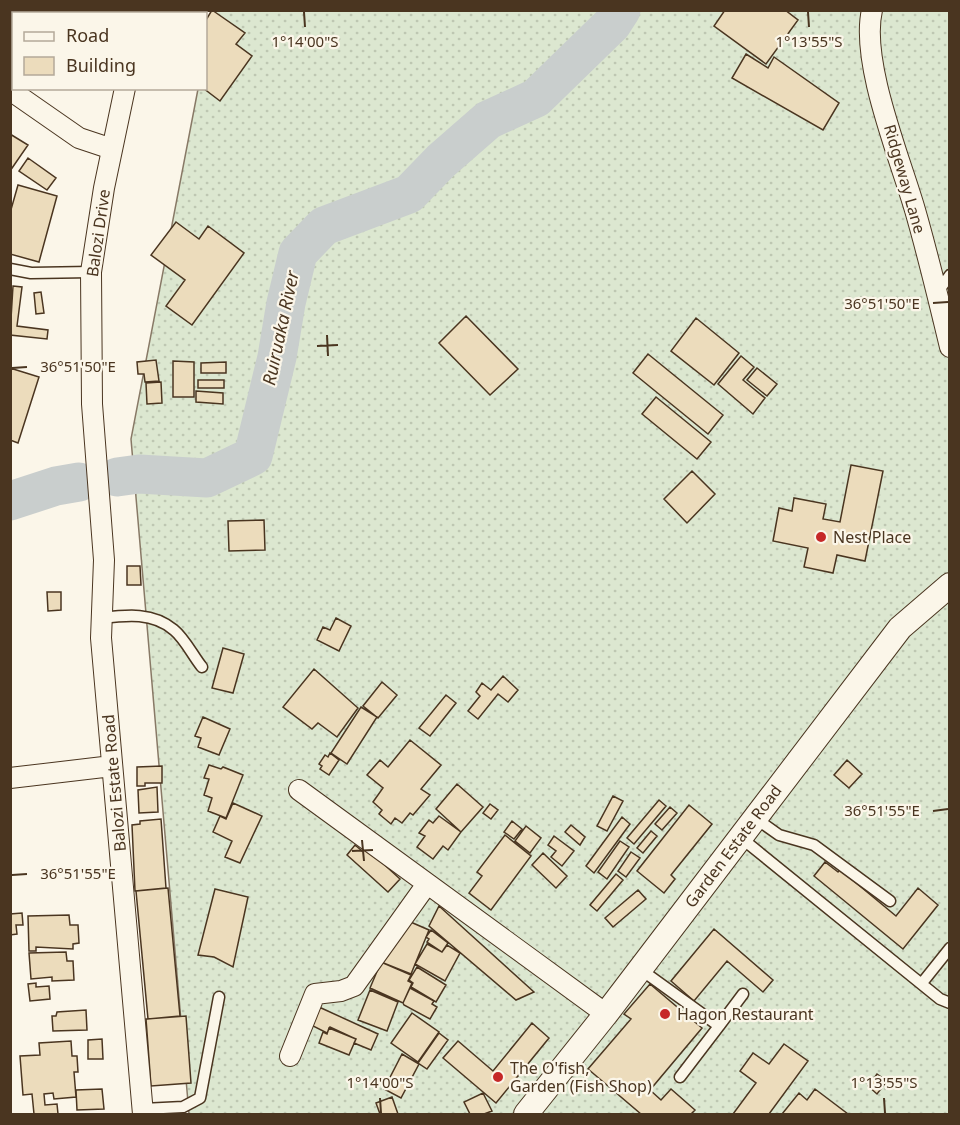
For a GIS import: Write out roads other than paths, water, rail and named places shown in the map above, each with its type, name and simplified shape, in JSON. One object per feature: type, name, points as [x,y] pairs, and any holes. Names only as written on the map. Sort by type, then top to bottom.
[{"type":"street","name":"Ridgeway Lane","points":[[872,10],[869,22],[874,73],[915,211],[950,347]]},
{"type":"street","points":[[10,90],[79,138],[112,149]]},
{"type":"street","name":"Balozi Drive","points":[[104,560],[92,404],[91,272],[125,90]]},
{"type":"street","name":"Balozi Estate Road","points":[[104,560],[102,638],[143,1112]]},
{"type":"street","name":"Garden Estate Road","points":[[526,1114],[606,1014],[900,628],[950,585]]},
{"type":"street","points":[[10,778],[112,766]]},
{"type":"street","points":[[299,790],[606,1014]]},
{"type":"street","points":[[290,1056],[315,994],[341,991],[354,986],[427,884]]},
{"type":"lane","points":[[10,269],[31,273],[91,272]]},
{"type":"lane","points":[[937,293],[950,275]]},
{"type":"lane","points":[[102,618],[132,615],[159,620],[175,631],[202,668]]},
{"type":"lane","points":[[754,818],[780,834],[814,845],[890,901]]},
{"type":"lane","points":[[740,837],[940,999],[950,1003]]},
{"type":"lane","points":[[922,983],[950,948]]},
{"type":"lane","points":[[640,969],[718,1026]]},
{"type":"lane","points":[[680,1077],[743,994]]},
{"type":"lane","points":[[143,1112],[183,1107],[200,1098],[219,998]]},
{"type":"waterway","name":"Ruiruaka River","points":[[117,477],[139,474],[207,478],[253,456],[277,357],[286,303],[298,253],[324,226],[409,194],[441,161],[488,120],[536,98],[612,24],[621,10]]},
{"type":"waterway","name":"Ruiruaka River","points":[[10,501],[56,486],[79,482]]},
{"type":"place","name":"Nest Place","points":[[821,537]]},
{"type":"place","name":"Hagon Restaurant","points":[[665,1014]]},
{"type":"place","name":"The O'fish, Garden (Fish Shop)","points":[[498,1077]]}]
